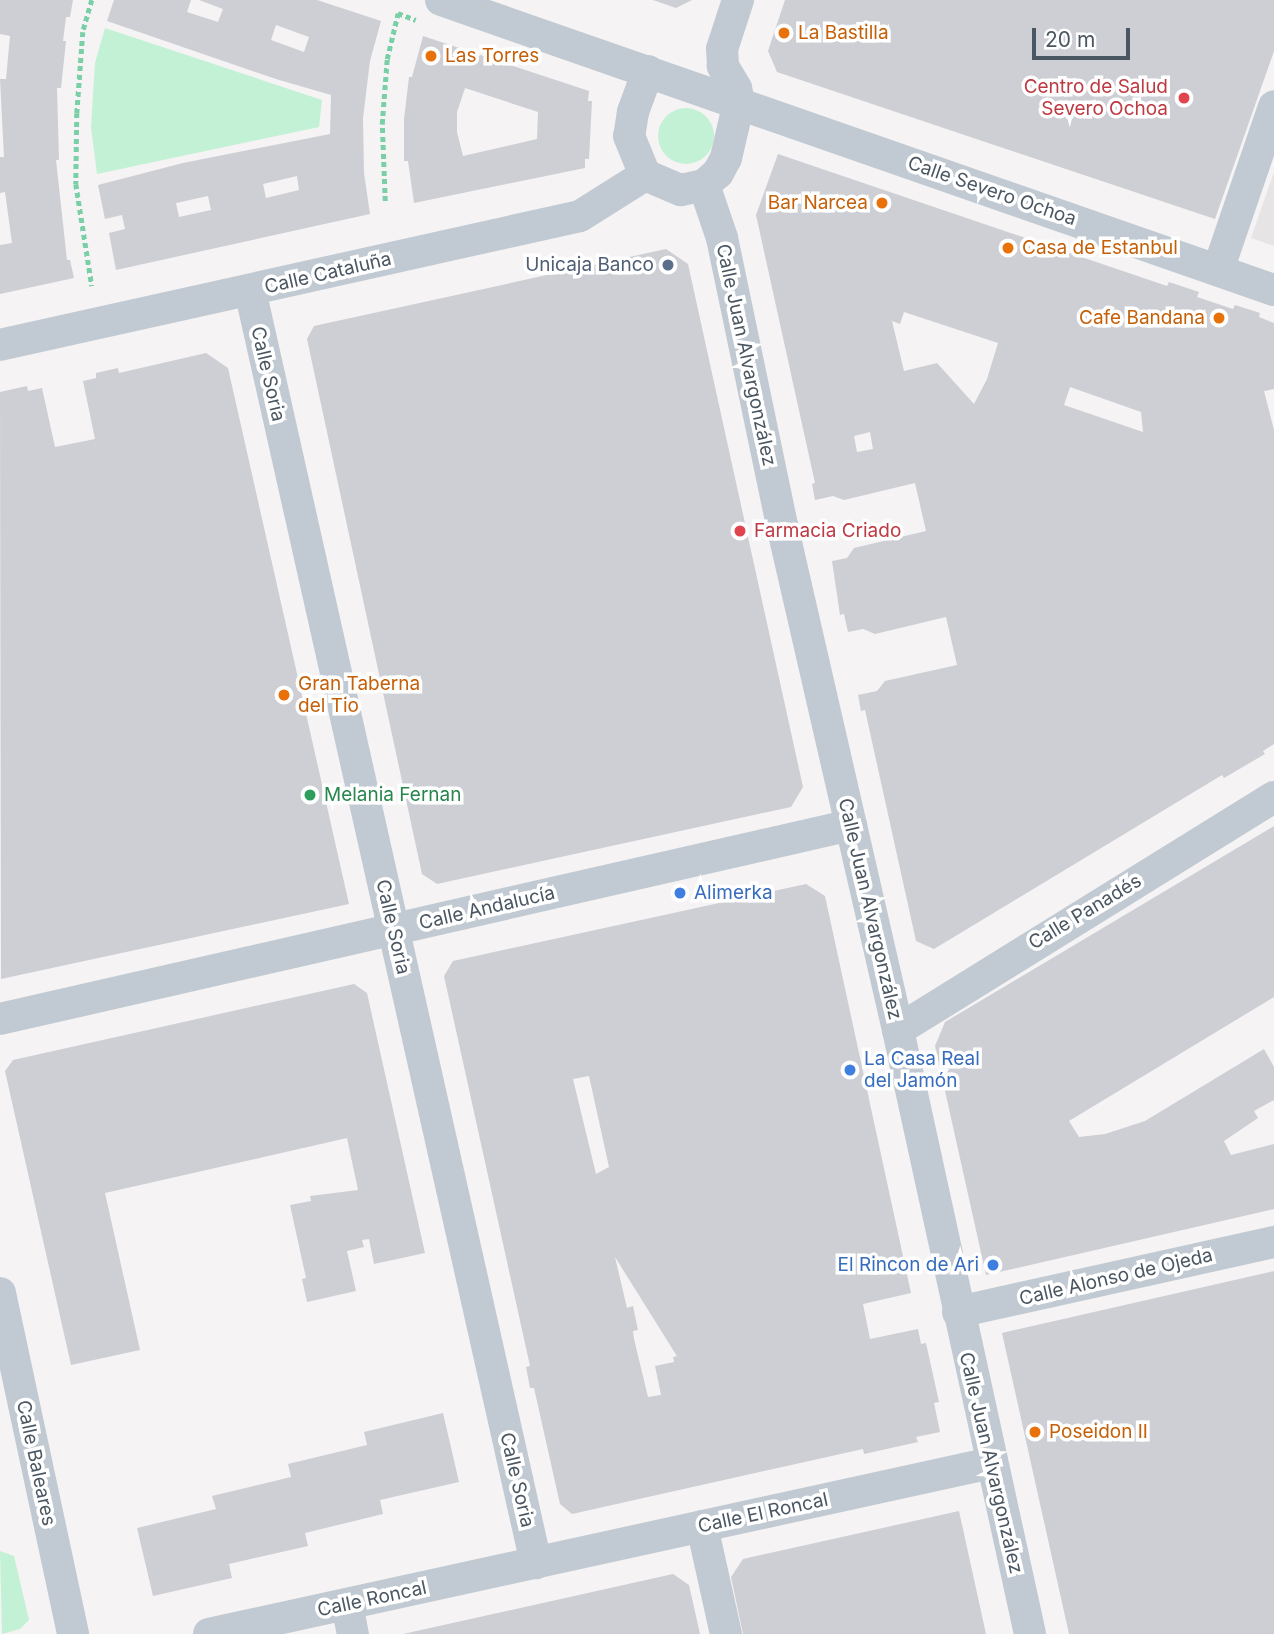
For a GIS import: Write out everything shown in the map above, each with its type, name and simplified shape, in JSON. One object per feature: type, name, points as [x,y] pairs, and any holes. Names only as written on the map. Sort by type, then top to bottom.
[{"type":"street","points":[[432,11],[636,67],[629,136],[645,175],[681,190],[704,185],[718,173],[726,158],[739,102],[736,89],[723,66],[722,49],[738,0]]},
{"type":"street","name":"Calle Severo Ochoa","points":[[636,67],[1274,290]]},
{"type":"street","points":[[1218,270],[1274,106]]},
{"type":"street","name":"Calle Cataluña","points":[[0,345],[580,216],[645,175]]},
{"type":"street","name":"Calle Juan Alvargonzález","points":[[704,185],[722,238],[782,525],[898,1030],[1030,1634]]},
{"type":"street","name":"Calle Soria","points":[[250,290],[536,1563]]},
{"type":"street","name":"Calle Panadés","points":[[898,1030],[1274,797]]},
{"type":"street","name":"Calle Andalucía","points":[[0,1019],[851,825]]},
{"type":"street","name":"Calle Alonso de Ojeda","points":[[958,1312],[1274,1242]]},
{"type":"street","name":"Calle Baleares","points":[[0,1293],[73,1634]]},
{"type":"street","name":"Calle El Roncal","points":[[536,1563],[991,1464]]},
{"type":"street","points":[[702,1526],[726,1634]]},
{"type":"street","name":"Calle Roncal","points":[[209,1634],[350,1619],[536,1563]]},
{"type":"path","points":[[92,0],[83,32],[77,113],[76,184],[92,286]]},
{"type":"path","points":[[385,201],[382,124],[387,59],[398,13],[432,11]]},
{"type":"shaded area","points":[[1274,172],[1274,246],[1251,238]]},
{"type":"green space","points":[[105,28],[322,100],[319,127],[97,174],[91,127],[95,63]]},
{"type":"green space","points":[[686,108],[697,110],[706,116],[712,125],[712,147],[706,156],[697,162],[686,164],[675,162],[666,156],[660,147],[658,136],[660,125],[666,116],[675,110]]},
{"type":"green space","points":[[0,1551],[14,1556],[29,1620],[20,1629],[2,1634]]},
{"type":"building","points":[[0,0],[73,0],[70,17],[66,17],[61,88],[57,88],[59,160],[56,160],[67,260],[70,260],[74,278],[0,294],[0,245],[12,243],[5,192],[0,193],[0,157],[4,157],[0,79],[6,79],[10,36],[0,34]]},
{"type":"building","points":[[114,0],[191,0],[187,12],[218,22],[223,9],[199,0],[317,0],[381,21],[370,61],[363,118],[364,173],[370,214],[116,270],[109,233],[125,229],[122,215],[105,219],[98,185],[183,163],[330,134],[331,95],[107,21]],"holes":[[[276,25],[309,37],[304,52],[271,40]],[[297,176],[299,190],[266,198],[263,184]],[[208,196],[211,210],[179,217],[176,203]]]},
{"type":"building","points":[[653,0],[692,0],[676,8]]},
{"type":"building","points":[[785,0],[1274,0],[1274,51],[1215,219],[777,72],[768,51]]},
{"type":"building","points":[[423,36],[589,91],[588,101],[592,101],[589,159],[585,159],[585,168],[414,203],[408,161],[404,161],[404,119],[409,77],[412,77]],"holes":[[[465,88],[538,112],[537,139],[463,156],[457,132],[457,112]]]},
{"type":"building","points":[[778,154],[1167,286],[1169,282],[1199,292],[1197,297],[1233,309],[1235,305],[1260,313],[1259,317],[1274,323],[1274,389],[1264,391],[1274,430],[1274,744],[1263,751],[1265,754],[1224,778],[1222,775],[934,949],[916,941],[865,710],[861,711],[858,695],[877,691],[885,681],[957,665],[946,617],[875,634],[863,629],[848,632],[844,614],[840,615],[832,561],[847,558],[854,548],[926,531],[915,483],[844,500],[833,496],[815,500],[812,484],[815,483],[756,215]],"holes":[[[904,312],[998,343],[987,379],[974,404],[937,363],[904,371],[892,321],[900,324]],[[1070,387],[1141,412],[1143,432],[1064,405]],[[870,432],[873,449],[857,452],[854,436]]]},
{"type":"building","points":[[666,249],[688,264],[803,787],[791,807],[437,884],[422,874],[307,339],[314,326]]},
{"type":"building","points":[[206,353],[228,368],[349,904],[1,979],[0,392],[27,386],[28,391],[42,388],[55,447],[95,439],[83,381],[96,378],[96,373],[118,368],[119,373]]},
{"type":"building","points":[[1274,826],[1274,997],[1069,1121],[1079,1137],[1105,1134],[1145,1121],[1264,1049],[1274,1067],[1274,1100],[1254,1111],[1258,1118],[1224,1141],[1231,1155],[1274,1144],[1274,1209],[986,1275],[935,1046],[945,1022]]},
{"type":"building","points":[[806,884],[825,896],[911,1293],[863,1304],[870,1339],[918,1329],[921,1344],[926,1343],[939,1402],[934,1403],[940,1432],[916,1437],[918,1442],[864,1454],[863,1449],[572,1514],[560,1504],[534,1388],[530,1388],[526,1367],[530,1366],[444,976],[453,961]],"holes":[[[589,1076],[609,1167],[596,1174],[573,1079]],[[615,1257],[677,1356],[673,1357],[674,1362],[655,1366],[661,1395],[648,1397],[634,1339],[633,1331],[638,1330],[633,1306],[627,1308]]]},
{"type":"building","points":[[354,984],[367,993],[425,1253],[374,1264],[369,1239],[362,1240],[364,1247],[347,1251],[356,1291],[307,1302],[302,1279],[306,1278],[290,1205],[311,1201],[310,1196],[358,1190],[347,1138],[105,1193],[140,1350],[71,1365],[5,1071],[13,1060]]},
{"type":"building","points":[[1274,1271],[1274,1634],[1069,1634],[1002,1333]]},
{"type":"building","points":[[443,1413],[459,1482],[380,1500],[383,1514],[305,1533],[308,1546],[229,1564],[232,1578],[153,1596],[137,1528],[216,1509],[212,1496],[291,1477],[288,1464],[367,1445],[364,1432]]},
{"type":"building","points":[[959,1511],[986,1634],[743,1634],[731,1577],[743,1559]]},
{"type":"building","points":[[673,1574],[689,1585],[700,1634],[403,1634]]},
{"type":"place","name":"La Bastilla","points":[[784,33]]},
{"type":"place","name":"Las Torres","points":[[431,56]]},
{"type":"place","name":"Centro de Salud Severo Ochoa","points":[[1184,98]]},
{"type":"place","name":"Bar Narcea","points":[[882,203]]},
{"type":"place","name":"Casa de Estanbul","points":[[1008,248]]},
{"type":"place","name":"Unicaja Banco","points":[[668,265]]},
{"type":"place","name":"Cafe Bandana","points":[[1219,318]]},
{"type":"place","name":"Farmacia Criado","points":[[740,531]]},
{"type":"place","name":"Gran Taberna del Tio","points":[[284,695]]},
{"type":"place","name":"Melania Fernan","points":[[310,795]]},
{"type":"place","name":"Alimerka","points":[[680,893]]},
{"type":"place","name":"La Casa Real del Jamón","points":[[850,1070]]},
{"type":"place","name":"El Rincon de Ari","points":[[993,1265]]},
{"type":"place","name":"Poseidon II","points":[[1035,1432]]}]
